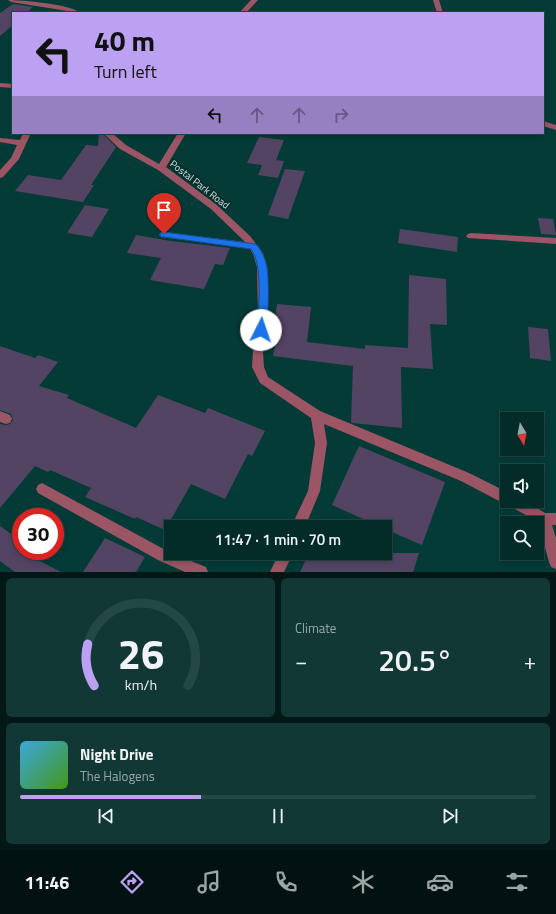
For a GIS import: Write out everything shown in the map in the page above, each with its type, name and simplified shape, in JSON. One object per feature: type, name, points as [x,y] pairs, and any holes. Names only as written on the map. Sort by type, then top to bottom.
[{"type":"street","points":[[11,0],[73,10],[76,12]]},
{"type":"street","points":[[243,12],[255,0]]},
{"type":"street","points":[[436,0],[440,12]]},
{"type":"street","points":[[0,85],[12,86]]},
{"type":"street","points":[[544,123],[556,128]]},
{"type":"street","points":[[0,175],[15,159],[27,134]]},
{"type":"street","points":[[108,134],[123,147],[161,168]]},
{"type":"street","name":"Postal Park Road","points":[[181,134],[161,168],[214,207],[247,238],[258,253],[262,267],[263,318],[258,352],[258,367],[264,380],[316,415],[465,477],[500,495]]},
{"type":"street","points":[[0,140],[22,144]]},
{"type":"street","points":[[164,234],[253,246]]},
{"type":"street","points":[[471,236],[556,241]]},
{"type":"street","points":[[301,520],[314,491],[321,443],[316,415]]},
{"type":"street","points":[[42,489],[163,555],[202,572]]},
{"type":"street","points":[[525,508],[538,516]]},
{"type":"street","points":[[544,519],[556,519]]},
{"type":"street","points":[[544,523],[556,562]]},
{"type":"street","points":[[277,572],[283,560]]},
{"type":"building","points":[[13,4],[33,7],[27,12],[12,12],[12,26],[0,36],[0,13]]},
{"type":"building","points":[[99,134],[103,134],[116,147],[91,185],[94,185],[83,202],[15,191],[28,175],[61,180],[86,145],[98,146]]},
{"type":"building","points":[[259,137],[284,140],[276,160],[284,161],[278,178],[258,175],[262,165],[247,163]]},
{"type":"building","points":[[285,169],[305,171],[288,219],[268,215]]},
{"type":"building","points":[[85,205],[109,209],[92,237],[67,233]]},
{"type":"building","points":[[538,218],[553,219],[556,235],[541,234]]},
{"type":"building","points":[[400,229],[458,237],[457,252],[398,243]]},
{"type":"building","points":[[136,235],[230,248],[223,265],[215,264],[204,289],[150,280],[161,258],[127,253]]},
{"type":"building","points":[[409,275],[446,279],[447,325],[430,324],[433,369],[401,367],[402,428],[352,423],[353,366],[273,356],[279,325],[274,324],[277,304],[311,307],[307,342],[365,349],[365,345],[408,348]]},
{"type":"building","points":[[528,327],[548,329],[551,361],[530,358]]},
{"type":"building","points":[[0,346],[35,358],[38,355],[58,362],[39,386],[69,395],[67,398],[136,428],[158,395],[205,413],[208,408],[265,431],[252,456],[248,454],[225,499],[191,484],[171,520],[164,520],[164,530],[136,517],[135,519],[85,497],[91,488],[50,470],[48,472],[35,466],[0,508],[0,424],[10,424],[13,420],[11,414],[0,410]]},
{"type":"building","points":[[359,446],[445,482],[422,545],[392,532],[392,520],[365,520],[332,505]]},
{"type":"building","points":[[0,526],[12,535],[12,560],[38,560],[61,572],[15,572],[0,561]]},
{"type":"building","points":[[105,538],[145,557],[136,572],[83,572]]},
{"type":"building","points":[[392,553],[419,553],[413,572],[300,572],[306,560],[392,560]]},
{"type":"route","points":[[164,234],[253,246],[258,253],[262,267],[263,318],[261,330]]}]
